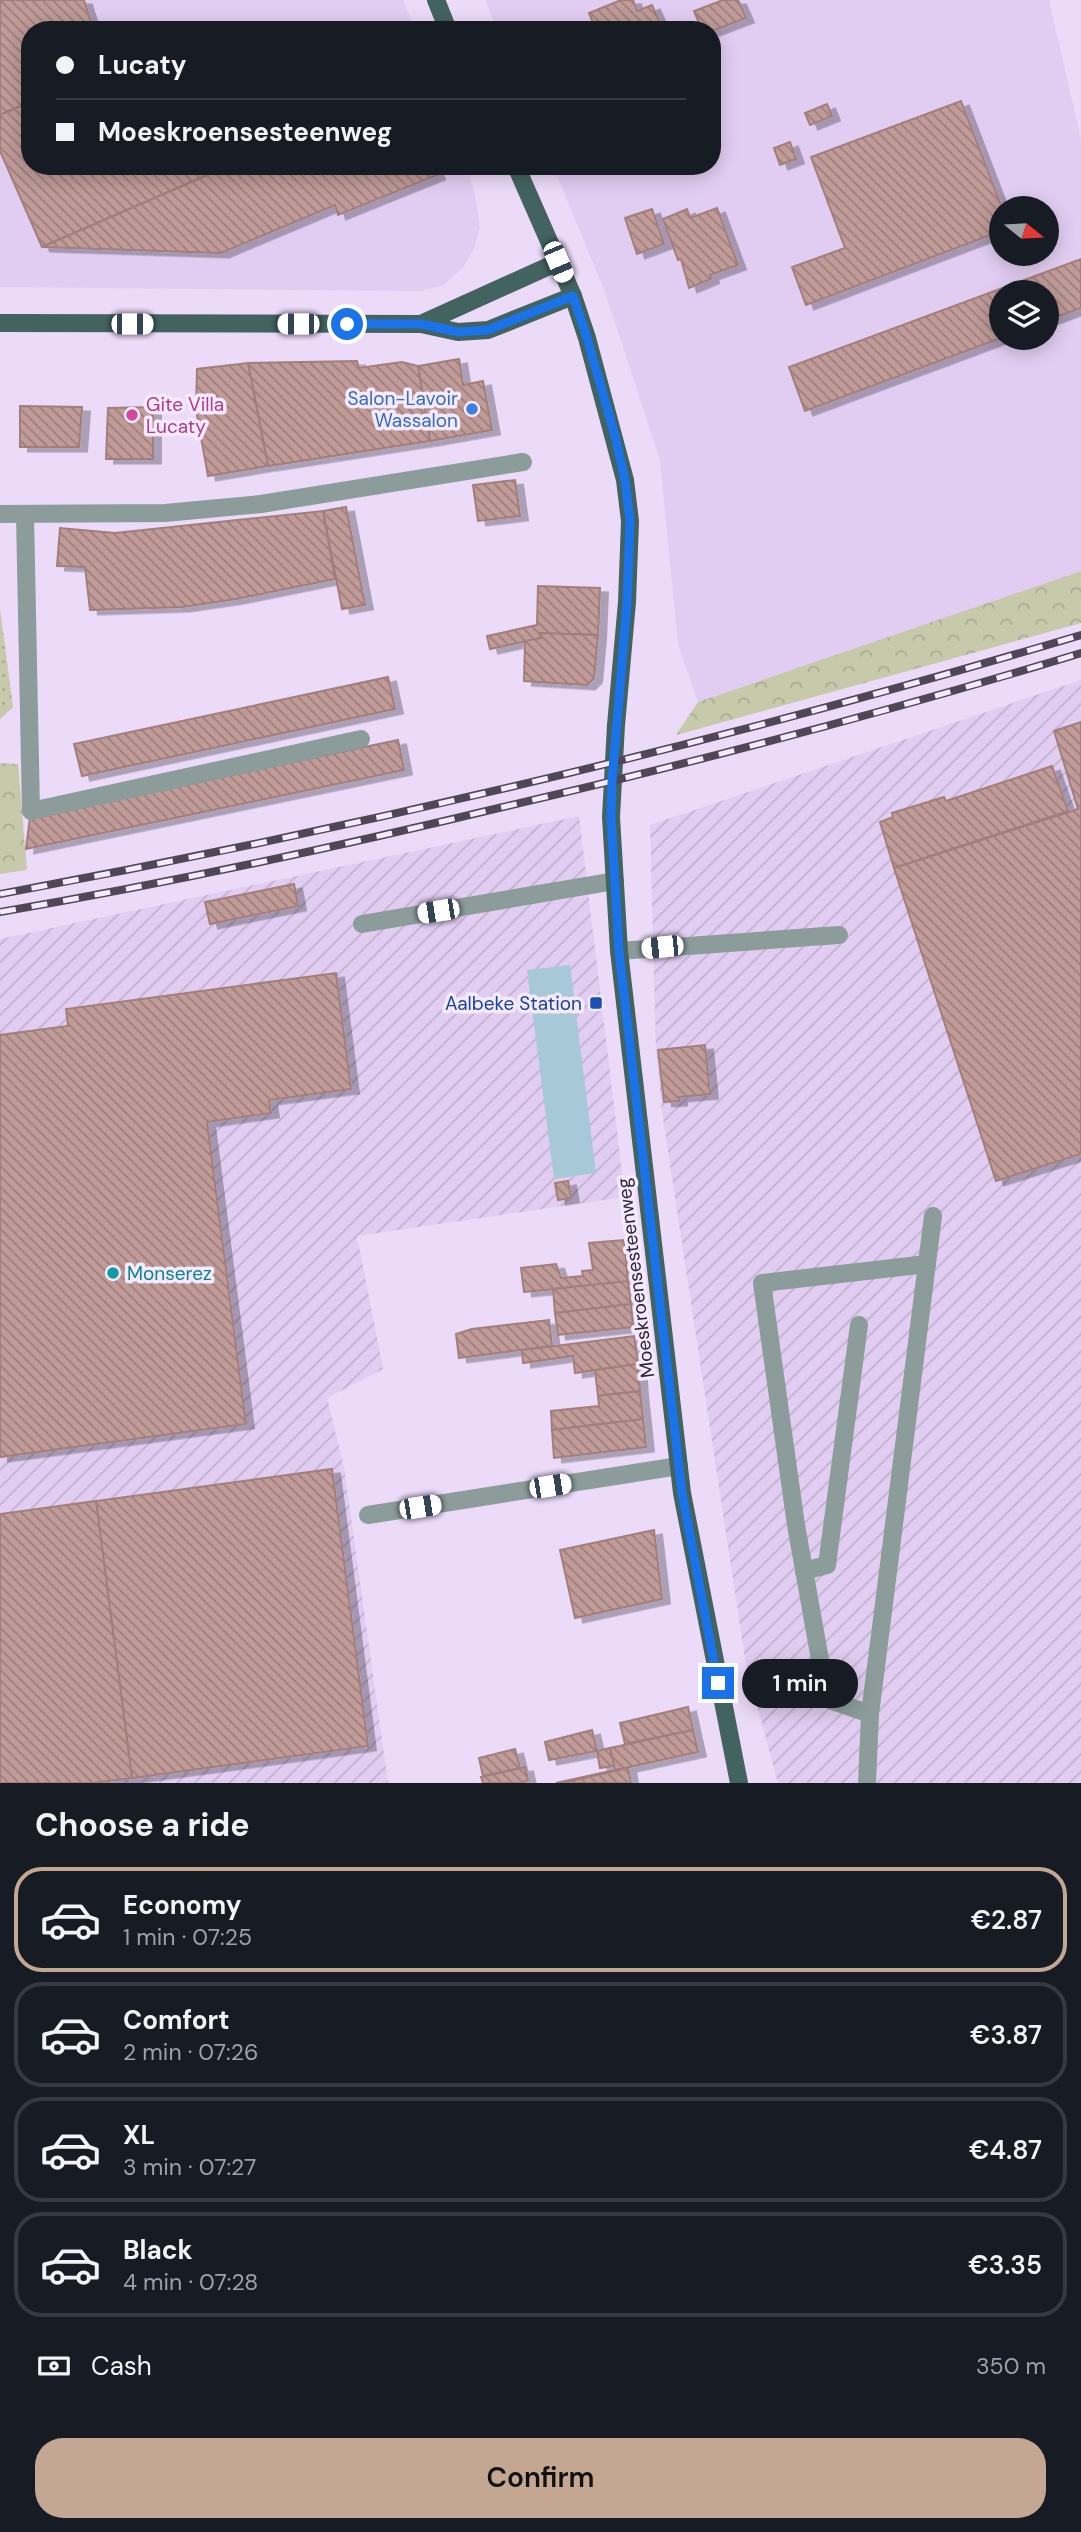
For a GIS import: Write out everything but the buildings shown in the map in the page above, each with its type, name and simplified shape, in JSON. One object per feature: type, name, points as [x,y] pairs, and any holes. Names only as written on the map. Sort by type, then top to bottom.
[{"type":"main road","points":[[436,0],[444,21]]},
{"type":"main road","name":"Moeskroensesteenweg","points":[[520,175],[573,296],[615,436],[625,480],[630,521],[627,603],[611,817],[619,951],[679,1466],[738,1783]]},
{"type":"main road","points":[[421,324],[558,262]]},
{"type":"main road","points":[[0,323],[421,324],[458,332],[488,330],[573,296]]},
{"type":"street","points":[[0,514],[165,513],[261,503],[523,461]]},
{"type":"street","points":[[25,515],[31,811],[361,739]]},
{"type":"street","points":[[362,924],[615,881]]},
{"type":"street","points":[[619,951],[839,935]]},
{"type":"street","points":[[867,1783],[870,1714],[933,1216]]},
{"type":"street","points":[[870,1714],[827,1699],[804,1571],[762,1283],[927,1264]]},
{"type":"street","points":[[804,1571],[827,1565],[859,1325]]},
{"type":"street","points":[[368,1515],[679,1466]]},
{"type":"shaded area","points":[[0,0],[403,0],[411,21],[21,21],[21,175],[468,175],[474,190],[480,227],[474,249],[464,266],[444,285],[421,291],[0,287]]},
{"type":"shaded area","points":[[485,0],[1049,0],[1081,139],[1081,571],[698,702],[678,644],[660,460],[605,292],[557,175],[721,175],[721,21],[493,21]]},
{"type":"shaded area","points":[[1081,680],[1081,1783],[778,1783],[746,1665],[662,1112],[656,1049],[650,825]]},
{"type":"shaded area","points":[[579,816],[625,1197],[357,1236],[383,1369],[327,1398],[344,1467],[388,1783],[0,1783],[0,939]]},
{"type":"green space","points":[[1081,571],[1081,623],[676,735],[698,702]]},
{"type":"green space","points":[[0,609],[13,707],[0,719]]},
{"type":"green space","points":[[0,763],[18,764],[27,870],[0,874]]},
{"type":"water","points":[[570,965],[596,1173],[554,1179],[527,970]]},
{"type":"railway","points":[[0,894],[273,840],[544,779],[813,711],[1081,635]]},
{"type":"railway","points":[[0,912],[253,864],[576,790],[866,715],[1081,653]]},
{"type":"place","name":"Salon-Lavoir Wassalon","points":[[472,409]]},
{"type":"place","name":"Gite Villa Lucaty","points":[[132,415]]},
{"type":"place","name":"Aalbeke Station","points":[[596,1003]]},
{"type":"place","name":"Monserez","points":[[113,1273]]},
{"type":"route","points":[[347,324],[421,324],[458,332],[488,330],[573,296],[615,436],[625,480],[630,521],[627,603],[611,817],[619,951],[682,1493],[718,1683]]}]
